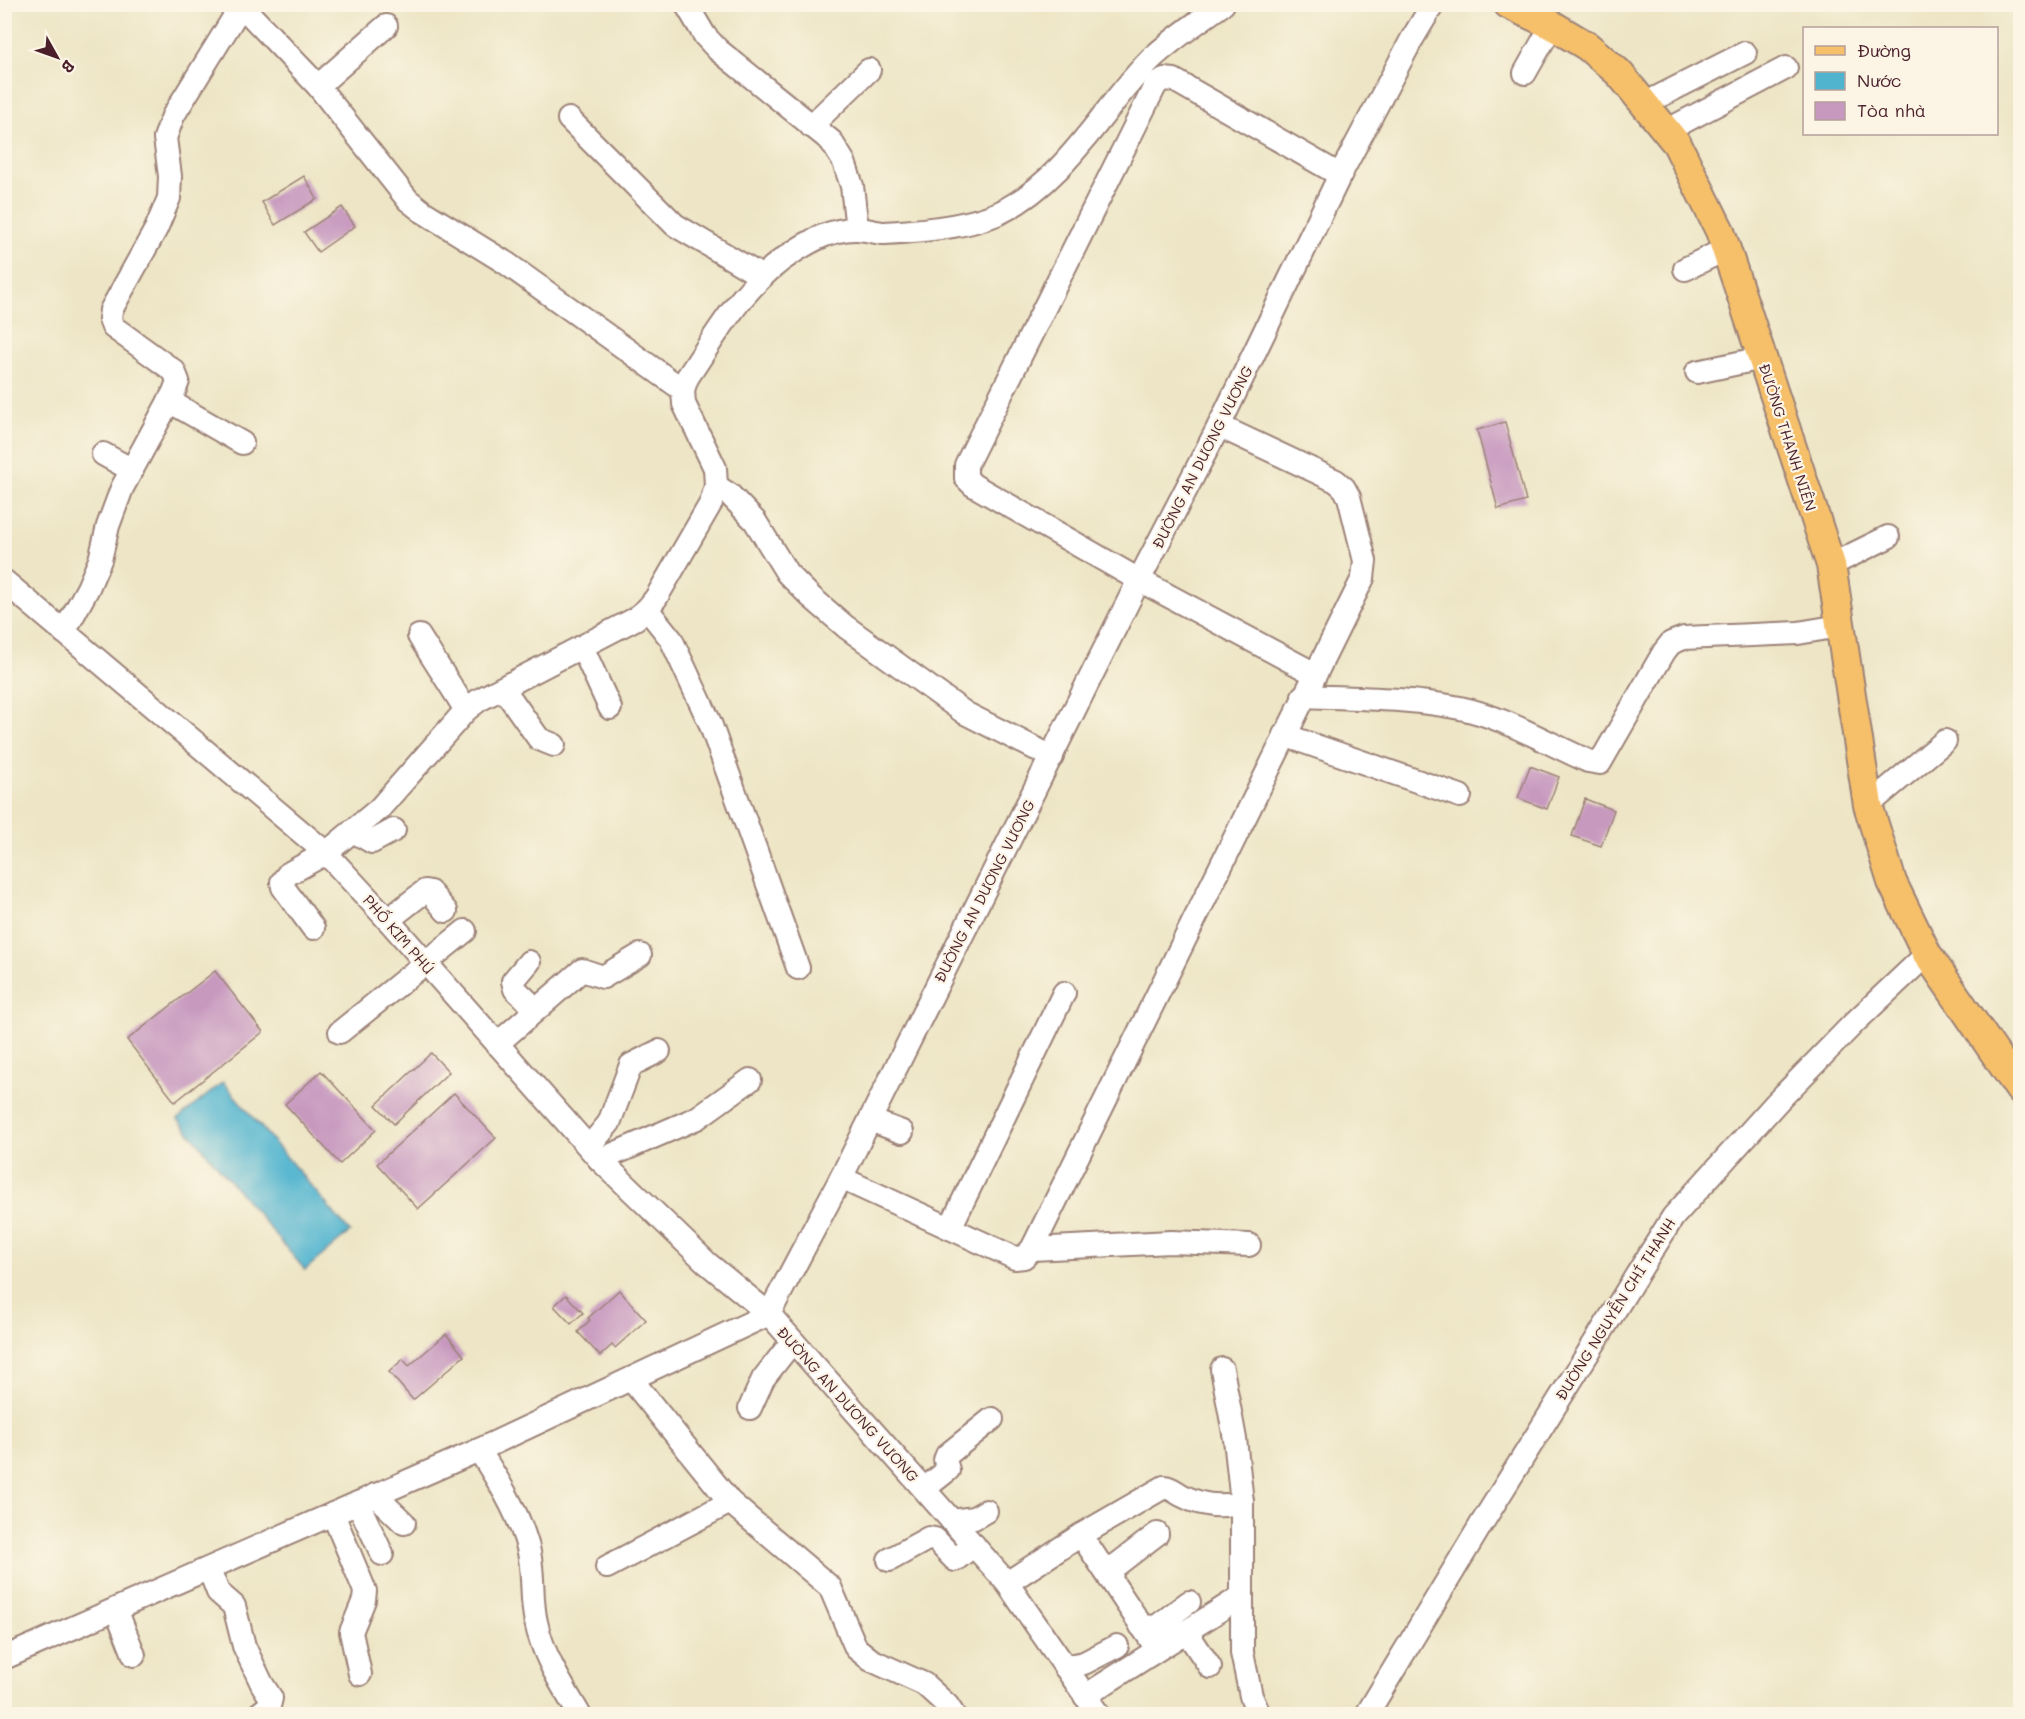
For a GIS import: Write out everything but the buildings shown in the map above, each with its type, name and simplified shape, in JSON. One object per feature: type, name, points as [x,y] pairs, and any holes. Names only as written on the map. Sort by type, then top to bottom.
[{"type":"main road","name":"ĐƯỜNG THANH NIÊN","points":[[1508,4],[1552,25],[1587,46],[1619,73],[1677,144],[1720,231],[1831,565],[1868,805],[1892,882],[1927,954],[2020,1086]]},
{"type":"street","points":[[686,4],[705,36],[718,50],[831,141],[844,162],[852,186],[857,229]]},
{"type":"street","points":[[313,928],[283,887],[282,882],[288,874],[326,853],[395,793],[466,710],[480,700],[635,619],[656,598],[711,503],[716,486],[715,468],[684,404],[683,390],[687,378],[744,294],[760,276],[815,238],[835,231],[857,229],[883,233],[955,226],[1001,212],[1040,185],[1062,165],[1150,60],[1223,4]]},
{"type":"street","name":"ĐƯỜNG AN DƯƠNG VƯƠNG","points":[[1091,1705],[1007,1583],[769,1314],[841,1178],[1139,580],[1219,426],[1340,175],[1432,4]]},
{"type":"street","points":[[64,632],[100,560],[108,526],[123,488],[170,401],[177,381],[174,371],[112,327],[111,310],[156,229],[169,198],[170,176],[165,138],[173,116],[241,5],[318,86],[408,200],[506,263],[683,390]]},
{"type":"street","points":[[1525,73],[1552,25]]},
{"type":"street","points":[[318,86],[386,26]]},
{"type":"street","points":[[1644,104],[1745,53]]},
{"type":"street","points":[[1666,131],[1786,68]]},
{"type":"street","points":[[812,126],[869,70]]},
{"type":"street","points":[[1315,674],[1139,580],[973,485],[966,478],[966,465],[1156,84],[1164,80],[1174,80],[1340,175]]},
{"type":"street","points":[[569,119],[675,225],[760,276]]},
{"type":"street","points":[[1685,269],[1726,249]]},
{"type":"street","points":[[1696,372],[1762,358]]},
{"type":"street","points":[[170,401],[242,443]]},
{"type":"street","points":[[841,1178],[1015,1258],[1024,1257],[1032,1249],[1363,578],[1365,561],[1349,497],[1336,481],[1219,426]]},
{"type":"street","points":[[103,454],[132,470]]},
{"type":"street","points":[[716,486],[730,495],[755,521],[788,573],[811,597],[846,627],[965,713],[1052,757]]},
{"type":"street","points":[[1831,565],[1888,537]]},
{"type":"street","name":"PHỐ KIM PHÚ","points":[[4,581],[326,853],[594,1153],[707,1263],[769,1314]]},
{"type":"street","points":[[647,609],[671,639],[710,723],[798,968]]},
{"type":"street","points":[[1304,696],[1389,699],[1462,708],[1503,723],[1588,761],[1600,763],[1671,643],[1684,639],[1798,633],[1840,626]]},
{"type":"street","points":[[418,636],[466,710]]},
{"type":"street","points":[[582,647],[610,708]]},
{"type":"street","points":[[503,688],[538,739],[554,745]]},
{"type":"street","points":[[1284,735],[1460,796]]},
{"type":"street","points":[[1868,805],[1945,741]]},
{"type":"street","points":[[352,831],[372,842],[394,830]]},
{"type":"street","points":[[388,920],[424,891],[430,892],[447,911]]},
{"type":"street","points":[[340,1032],[465,931]]},
{"type":"street","name":"ĐƯỜNG NGUYỄN CHÍ THANH","points":[[1367,1714],[1482,1523],[1672,1217],[1777,1102],[1855,1022],[1927,954]]},
{"type":"street","points":[[497,1044],[582,970],[603,977],[640,955]]},
{"type":"street","points":[[529,962],[513,981],[515,989],[536,1010]]},
{"type":"street","points":[[950,1228],[1064,993]]},
{"type":"street","points":[[594,1153],[609,1123],[631,1065],[659,1051]]},
{"type":"street","points":[[594,1153],[697,1118],[750,1080]]},
{"type":"street","points":[[870,1120],[902,1132]]},
{"type":"street","points":[[1032,1249],[1171,1242],[1249,1245]]},
{"type":"street","points":[[4,1658],[479,1450],[769,1314]]},
{"type":"street","points":[[750,1408],[763,1379],[792,1342]]},
{"type":"street","points":[[1222,1369],[1235,1439],[1242,1502],[1242,1653],[1251,1696],[1259,1714]]},
{"type":"street","points":[[631,1379],[730,1502],[830,1587],[856,1648],[870,1660],[924,1684],[947,1705],[953,1714]]},
{"type":"street","points":[[924,1489],[948,1470],[945,1460],[947,1455],[992,1419]]},
{"type":"street","points":[[479,1450],[513,1506],[527,1542],[535,1622],[550,1663],[579,1714]]},
{"type":"street","points":[[1007,1583],[1081,1535],[1164,1487],[1172,1488],[1181,1495],[1213,1506],[1242,1502]]},
{"type":"street","points":[[367,1499],[404,1523]]},
{"type":"street","points":[[367,1499],[382,1554]]},
{"type":"street","points":[[607,1567],[730,1502]]},
{"type":"street","points":[[952,1521],[974,1518],[986,1511]]},
{"type":"street","points":[[333,1514],[365,1591],[364,1600],[351,1632],[360,1674]]},
{"type":"street","points":[[1110,1579],[1114,1567],[1157,1534]]},
{"type":"street","points":[[1081,1535],[1157,1649]]},
{"type":"street","points":[[889,1560],[929,1538],[935,1539],[955,1560],[974,1545]]},
{"type":"street","points":[[208,1569],[218,1592],[234,1606],[244,1646],[271,1698],[269,1706],[259,1714]]},
{"type":"street","points":[[1091,1705],[1157,1649],[1242,1596]]},
{"type":"street","points":[[1141,1626],[1156,1627],[1189,1602]]},
{"type":"street","points":[[116,1609],[134,1655]]},
{"type":"street","points":[[1186,1631],[1210,1667]]},
{"type":"street","points":[[1065,1667],[1084,1663],[1117,1646]]},
{"type":"water","points":[[223,1082],[350,1232],[305,1270],[178,1119]]}]
